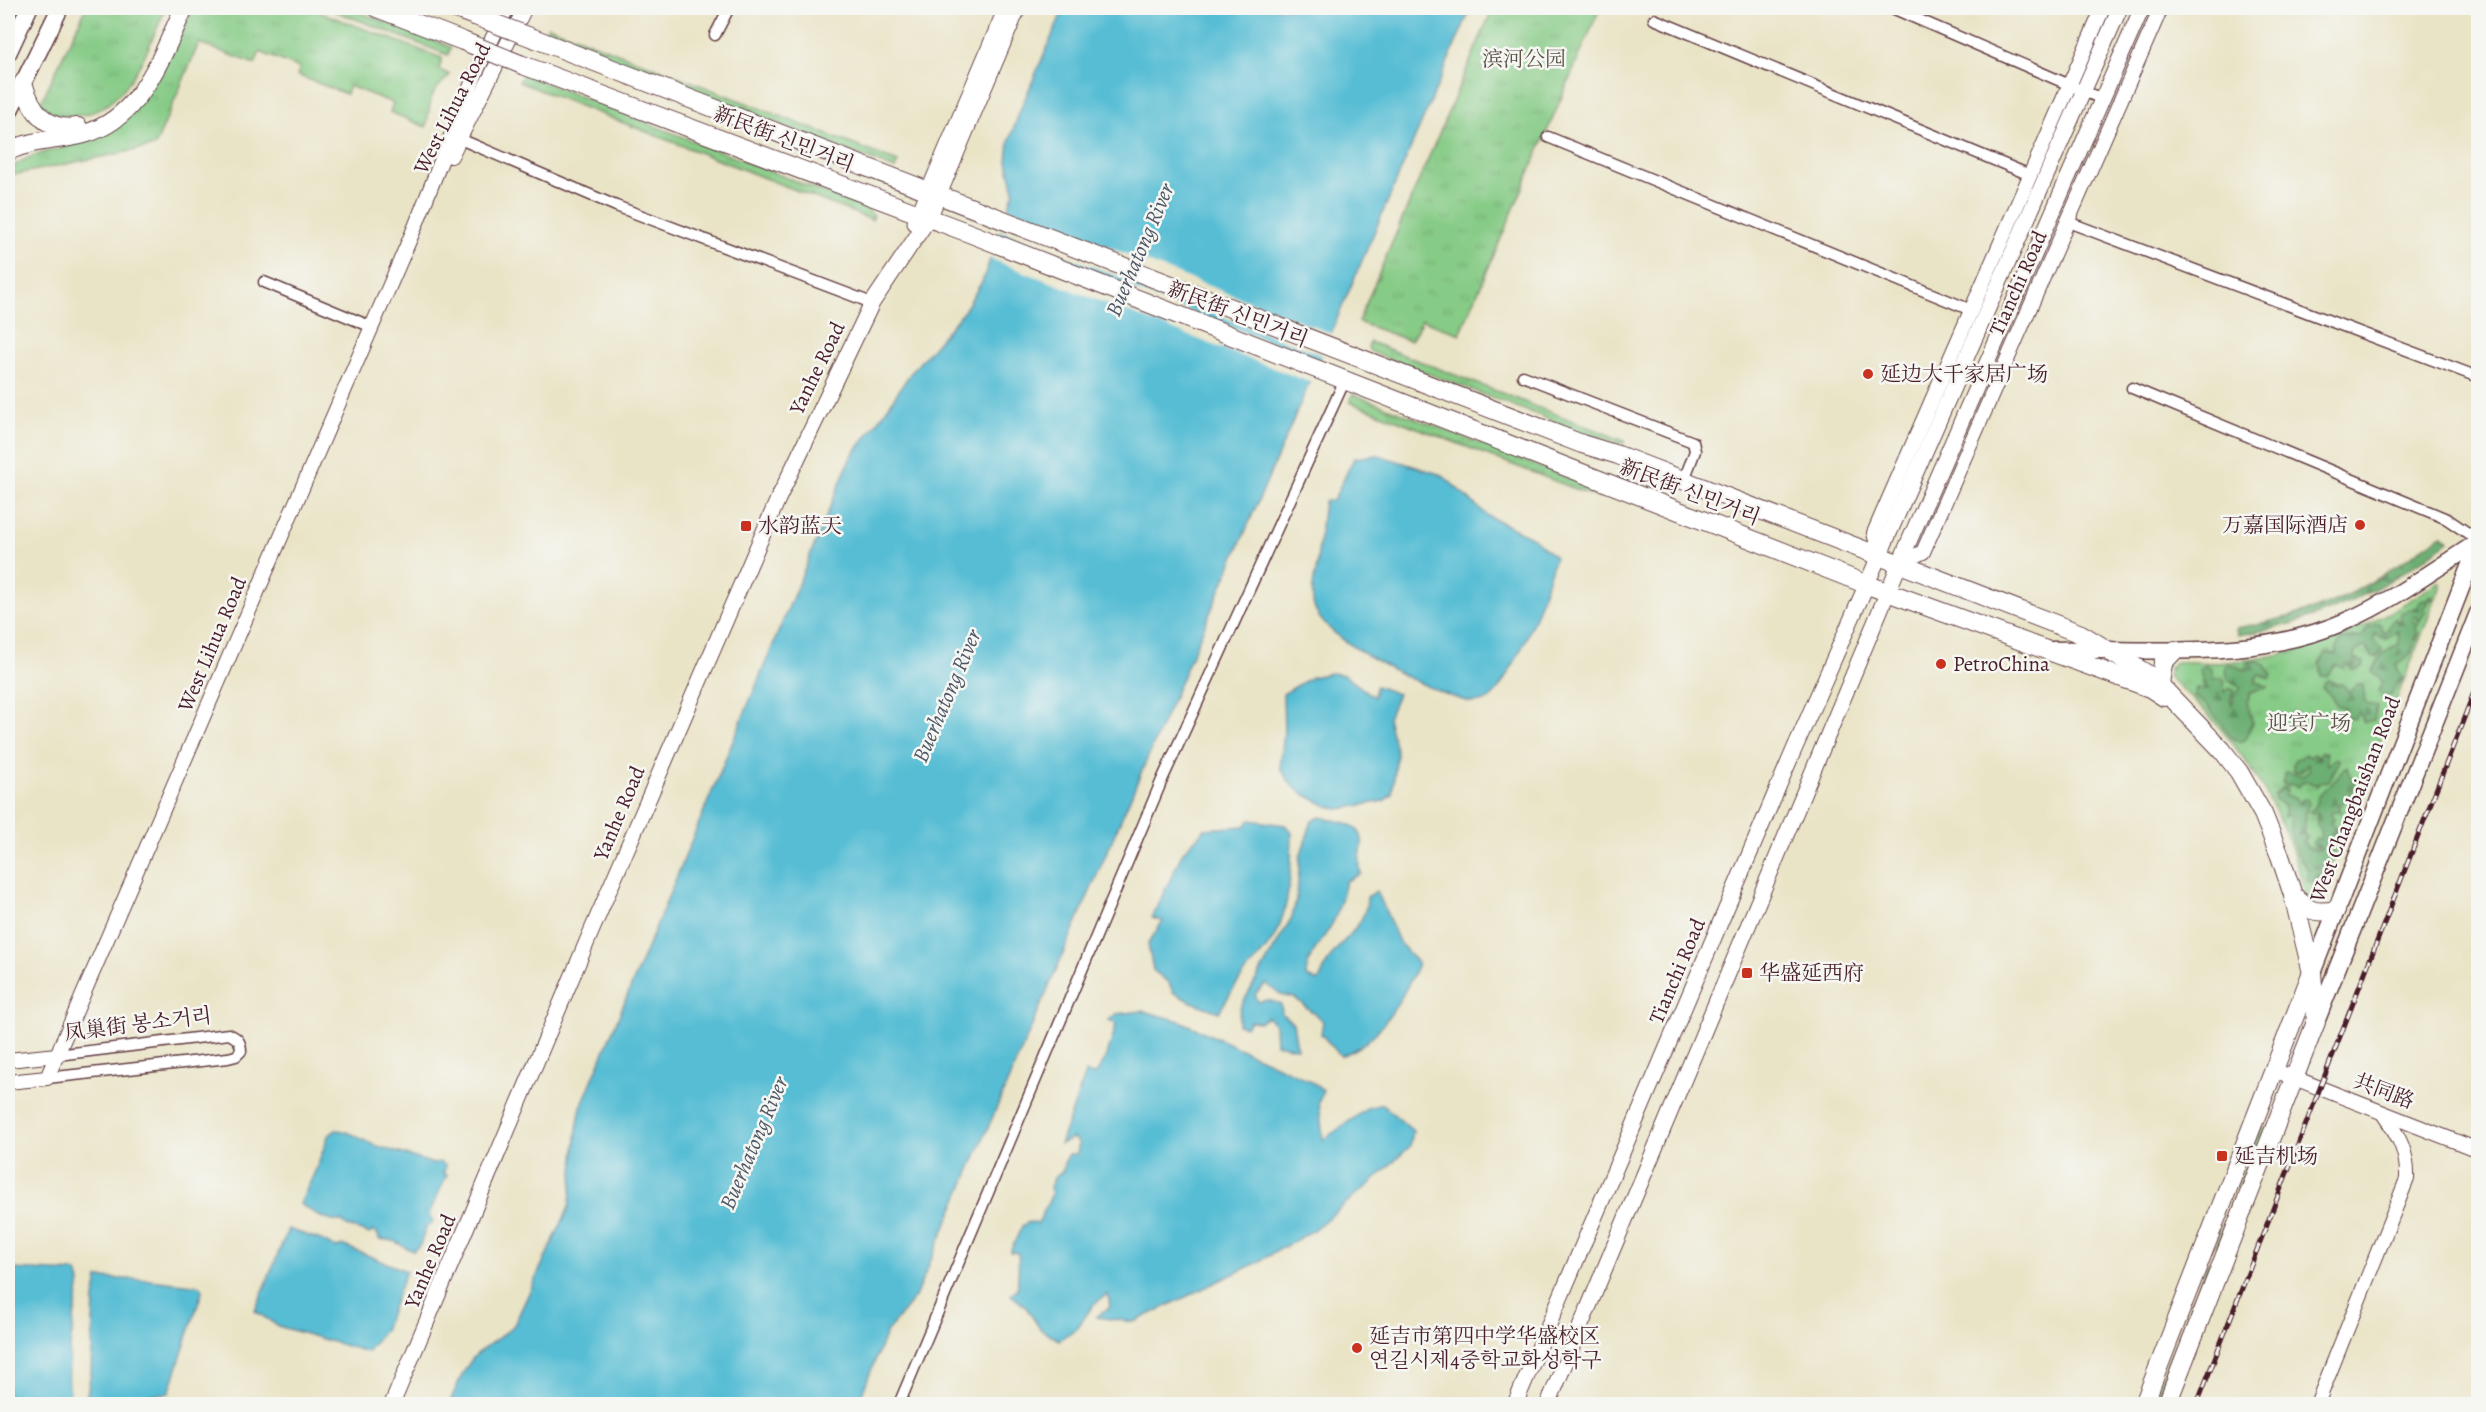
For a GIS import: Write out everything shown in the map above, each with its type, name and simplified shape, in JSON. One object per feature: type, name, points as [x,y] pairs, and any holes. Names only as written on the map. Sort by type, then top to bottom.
[{"type":"highway","points":[[23,83],[33,108],[46,122],[67,128],[94,121],[120,104],[137,84],[176,8]]},
{"type":"highway","points":[[8,151],[36,141],[87,133],[118,118],[133,103],[148,81],[184,8]]},
{"type":"highway","name":"新民街 신민거리","points":[[377,8],[969,233],[1888,593],[2150,688],[2186,710]]},
{"type":"highway","name":"新民街 신민거리","points":[[453,8],[1334,350],[1684,480],[2081,634],[2127,660],[2160,684],[2222,750],[2247,784],[2271,832],[2293,895],[2312,973],[2316,1022]]},
{"type":"highway","points":[[1348,381],[1361,359]]},
{"type":"highway","points":[[2160,684],[2163,663],[2175,650]]},
{"type":"highway","points":[[2293,895],[2311,911],[2336,910]]},
{"type":"highway","name":"West Changbaishan Road","points":[[2144,1404],[2312,973]]},
{"type":"highway","points":[[2167,1404],[2316,1022]]},
{"type":"main road","points":[[8,53],[29,8]]},
{"type":"main road","points":[[8,114],[60,8]]},
{"type":"main road","name":"Yanhe Road","points":[[392,1404],[591,932],[778,499],[872,303],[907,249],[924,216],[1006,8]]},
{"type":"main road","name":"Yanhe Road","points":[[933,194],[1018,8]]},
{"type":"main road","name":"Tianchi Road","points":[[1515,1404],[1793,752],[2120,8]]},
{"type":"main road","name":"Tianchi Road","points":[[1548,1404],[1900,563],[2142,8]]},
{"type":"main road","name":"新民街 신민거리","points":[[2048,650],[2246,648],[2312,634],[2344,623],[2391,600],[2478,542]]},
{"type":"main road","name":"West Changbaishan Road","points":[[2312,973],[2478,542]]},
{"type":"main road","points":[[2316,1022],[2478,613]]},
{"type":"main road","name":"新民街 신민거리","points":[[2081,634],[2148,649]]},
{"type":"street","name":"West Lihua Road","points":[[47,1078],[372,327],[477,70],[507,8]]},
{"type":"street","name":"West Lihua Road","points":[[414,227],[525,8]]},
{"type":"street","points":[[715,35],[729,8]]},
{"type":"street","points":[[1892,8],[2102,99]]},
{"type":"street","name":"Tianchi Road","points":[[1880,556],[1874,533],[2103,8]]},
{"type":"street","name":"Tianchi Road","points":[[1900,563],[1923,552],[2161,8]]},
{"type":"street","points":[[1654,18],[2030,175]]},
{"type":"street","points":[[1548,137],[1971,310]]},
{"type":"street","points":[[460,139],[616,206],[872,303]]},
{"type":"street","points":[[2068,222],[2478,377]]},
{"type":"street","points":[[264,282],[372,327]]},
{"type":"street","points":[[1523,376],[1693,442],[1695,451],[1684,480]]},
{"type":"street","points":[[899,1404],[1162,780],[1348,381]]},
{"type":"street","points":[[2132,388],[2448,519],[2478,542]]},
{"type":"street","name":"凤巢街 봉소거리","points":[[8,1060],[229,1034],[237,1038],[241,1044],[241,1051],[236,1056],[228,1058],[8,1082]]},
{"type":"street","name":"共同路","points":[[2274,1071],[2478,1150]]},
{"type":"street","points":[[2317,1404],[2407,1179],[2408,1163],[2404,1147],[2384,1115]]},
{"type":"green space","points":[[86,8],[166,8],[142,60],[121,92],[107,104],[91,113],[62,116],[51,112],[41,102]]},
{"type":"green space","points":[[194,8],[309,8],[442,58],[439,70],[450,75],[431,98],[426,127],[390,112],[393,103],[349,86],[346,94],[297,75],[300,68],[260,52],[255,64],[199,43],[155,146],[8,176],[16,164],[32,156],[86,141],[161,71]]},
{"type":"green space","points":[[327,8],[349,8],[451,47],[448,55]]},
{"type":"green space","name":"滨河公园","points":[[1493,8],[1600,8],[1460,334],[1422,320],[1411,341],[1358,322]]},
{"type":"green space","points":[[548,26],[898,162],[895,169],[545,33]]},
{"type":"green space","points":[[523,74],[866,209],[874,216],[872,220],[519,82]]},
{"type":"green space","points":[[1370,342],[1625,441],[1623,444],[1588,434],[1371,352],[1368,348]]},
{"type":"green space","points":[[1353,394],[1563,476],[1601,495],[1599,498],[1350,402]]},
{"type":"green space","points":[[2442,534],[2449,541],[2401,574],[2349,602],[2295,623],[2237,635],[2236,628],[2289,617],[2340,599],[2379,577]]},
{"type":"green space","name":"迎宾广场","points":[[2439,581],[2441,585],[2320,896],[2317,903],[2306,899],[2291,847],[2269,798],[2223,731],[2201,706],[2168,676],[2169,668],[2176,662],[2217,663],[2249,660],[2307,648],[2387,614]]},
{"type":"green space","points":[[2429,595],[2434,598],[2427,602],[2424,608],[2426,611],[2419,622],[2417,617],[2414,617],[2413,620],[2418,625],[2416,629],[2418,633],[2411,653],[2396,665],[2403,679],[2391,694],[2381,695],[2379,691],[2383,682],[2372,672],[2382,654],[2399,644],[2398,631],[2384,639],[2375,634],[2374,640],[2382,649],[2377,657],[2372,656],[2365,646],[2355,652],[2353,665],[2355,666],[2356,660],[2364,662],[2363,667],[2354,670],[2346,664],[2343,668],[2336,665],[2327,676],[2321,676],[2319,665],[2326,653],[2337,654],[2337,646],[2342,639],[2362,637],[2368,627],[2378,624],[2382,631],[2387,631],[2390,623],[2396,618],[2397,622],[2401,622],[2400,613],[2417,607],[2421,600],[2428,598]]},
{"type":"green space","points":[[2256,660],[2263,663],[2272,675],[2269,679],[2258,675],[2255,682],[2268,687],[2250,693],[2247,703],[2253,723],[2244,740],[2239,742],[2232,738],[2207,705],[2194,696],[2196,688],[2209,689],[2204,687],[2200,670],[2206,665],[2212,670],[2213,680],[2221,677],[2224,679],[2224,692],[2230,688],[2235,691],[2230,699],[2232,704],[2234,696],[2241,688],[2228,679],[2225,668],[2229,664],[2245,670],[2247,663]]},
{"type":"green space","points":[[2327,680],[2344,685],[2348,693],[2357,684],[2363,684],[2365,702],[2377,707],[2374,720],[2364,722],[2359,712],[2354,719],[2343,717],[2342,712],[2345,707],[2337,706],[2333,697],[2322,688]]},
{"type":"green space","points":[[2320,753],[2326,753],[2327,765],[2337,758],[2340,761],[2329,781],[2321,782],[2317,786],[2303,781],[2298,787],[2282,783],[2286,772],[2302,776],[2309,770],[2308,763],[2301,772],[2294,771],[2295,759],[2306,755],[2310,757],[2314,754],[2318,758]]},
{"type":"green space","points":[[2347,766],[2355,785],[2352,792],[2338,807],[2341,812],[2331,812],[2330,815],[2334,818],[2330,822],[2338,829],[2337,841],[2327,867],[2317,865],[2315,867],[2323,871],[2319,881],[2309,882],[2307,878],[2309,870],[2294,846],[2290,830],[2291,817],[2288,815],[2284,817],[2284,806],[2275,801],[2274,795],[2283,787],[2287,790],[2285,795],[2294,797],[2299,803],[2307,799],[2309,804],[2303,832],[2307,837],[2303,842],[2308,848],[2318,850],[2320,848],[2314,846],[2313,842],[2316,838],[2320,839],[2322,834],[2317,824],[2317,814],[2309,812],[2314,808],[2319,794]]},
{"type":"green space","points":[[2260,1126],[2265,1128],[2219,1246],[2216,1246]]},
{"type":"green space","points":[[2208,1262],[2212,1264],[2159,1404],[2152,1404]]},
{"type":"water","name":"Buerhatong River","points":[[1064,8],[1471,8],[915,1297],[886,1333],[858,1404],[449,1404],[462,1374],[473,1358],[514,1325],[569,1207],[581,1107],[851,457],[910,374],[964,311],[982,282],[1014,191],[1007,161],[1009,142],[1021,108]]},
{"type":"water","points":[[1378,455],[1442,475],[1488,516],[1533,538],[1555,557],[1535,618],[1522,647],[1500,687],[1494,695],[1485,700],[1469,702],[1450,696],[1381,663],[1337,635],[1322,620],[1314,607],[1313,589],[1324,501],[1333,501],[1354,458]]},
{"type":"water","points":[[1331,673],[1344,675],[1374,697],[1376,686],[1398,694],[1388,718],[1397,754],[1392,794],[1384,801],[1340,809],[1329,807],[1302,793],[1291,784],[1280,768],[1284,732],[1283,694],[1312,677]]},
{"type":"water","points":[[1320,817],[1348,824],[1359,832],[1362,838],[1359,863],[1361,874],[1346,881],[1335,918],[1313,953],[1306,977],[1319,981],[1330,958],[1364,915],[1367,897],[1377,891],[1399,942],[1418,964],[1402,996],[1382,1026],[1363,1044],[1341,1056],[1321,1034],[1323,1021],[1295,998],[1281,995],[1266,984],[1255,994],[1258,1002],[1267,1000],[1281,1004],[1282,1014],[1293,1023],[1297,1048],[1276,1044],[1275,1024],[1268,1017],[1260,1022],[1250,1021],[1246,1027],[1238,1025],[1240,1008],[1292,917],[1297,896],[1300,857],[1312,821]]},
{"type":"water","points":[[1250,820],[1285,825],[1292,832],[1287,900],[1274,937],[1238,982],[1219,1012],[1189,1001],[1173,992],[1169,983],[1153,970],[1148,944],[1163,921],[1152,918],[1183,852],[1205,829],[1245,826]]},
{"type":"water","points":[[1143,1011],[1180,1021],[1310,1081],[1323,1090],[1319,1102],[1323,1140],[1368,1108],[1382,1104],[1413,1131],[1410,1146],[1371,1183],[1312,1231],[1258,1262],[1134,1322],[1096,1317],[1110,1307],[1108,1294],[1094,1304],[1077,1328],[1059,1340],[1040,1329],[1026,1307],[1011,1295],[1018,1288],[1019,1263],[1018,1253],[1010,1252],[1022,1226],[1029,1222],[1038,1224],[1052,1194],[1050,1187],[1055,1176],[1063,1171],[1069,1154],[1077,1154],[1079,1143],[1073,1138],[1060,1144],[1086,1073],[1095,1075],[1108,1051],[1116,1024],[1109,1020],[1116,1014]]},
{"type":"water","points":[[336,1130],[347,1132],[377,1146],[433,1164],[440,1162],[446,1166],[443,1174],[447,1175],[429,1214],[433,1221],[431,1225],[427,1225],[420,1245],[413,1251],[394,1241],[379,1239],[378,1234],[373,1231],[370,1234],[347,1226],[341,1221],[332,1221],[319,1216],[300,1204],[328,1136]]},
{"type":"water","points":[[288,1229],[321,1240],[336,1248],[342,1245],[406,1271],[384,1330],[367,1352],[278,1326],[255,1311]]},
{"type":"water","points":[[8,1269],[77,1272],[80,1282],[71,1340],[70,1398],[67,1403],[8,1404]]},
{"type":"water","points":[[98,1278],[150,1280],[201,1286],[202,1292],[169,1393],[86,1401],[91,1372],[94,1299]]},
{"type":"pier","points":[[1005,207],[1333,334],[1324,356],[998,230]]},
{"type":"pier","points":[[996,236],[1321,362],[1312,383],[988,258]]},
{"type":"railway","points":[[2197,1404],[2478,682]]},
{"type":"place","name":"延边大千家居广场","points":[[1868,374]]},
{"type":"place","name":"万嘉国际酒店","points":[[2360,525]]},
{"type":"place","name":"水韵蓝天","points":[[746,526]]},
{"type":"place","name":"PetroChina","points":[[1941,664]]},
{"type":"place","name":"华盛延西府","points":[[1747,973]]},
{"type":"place","name":"延吉机场","points":[[2222,1156]]},
{"type":"place","name":"延吉市第四中学华盛校区 연길시제4중학교화성학구","points":[[1357,1348]]}]
